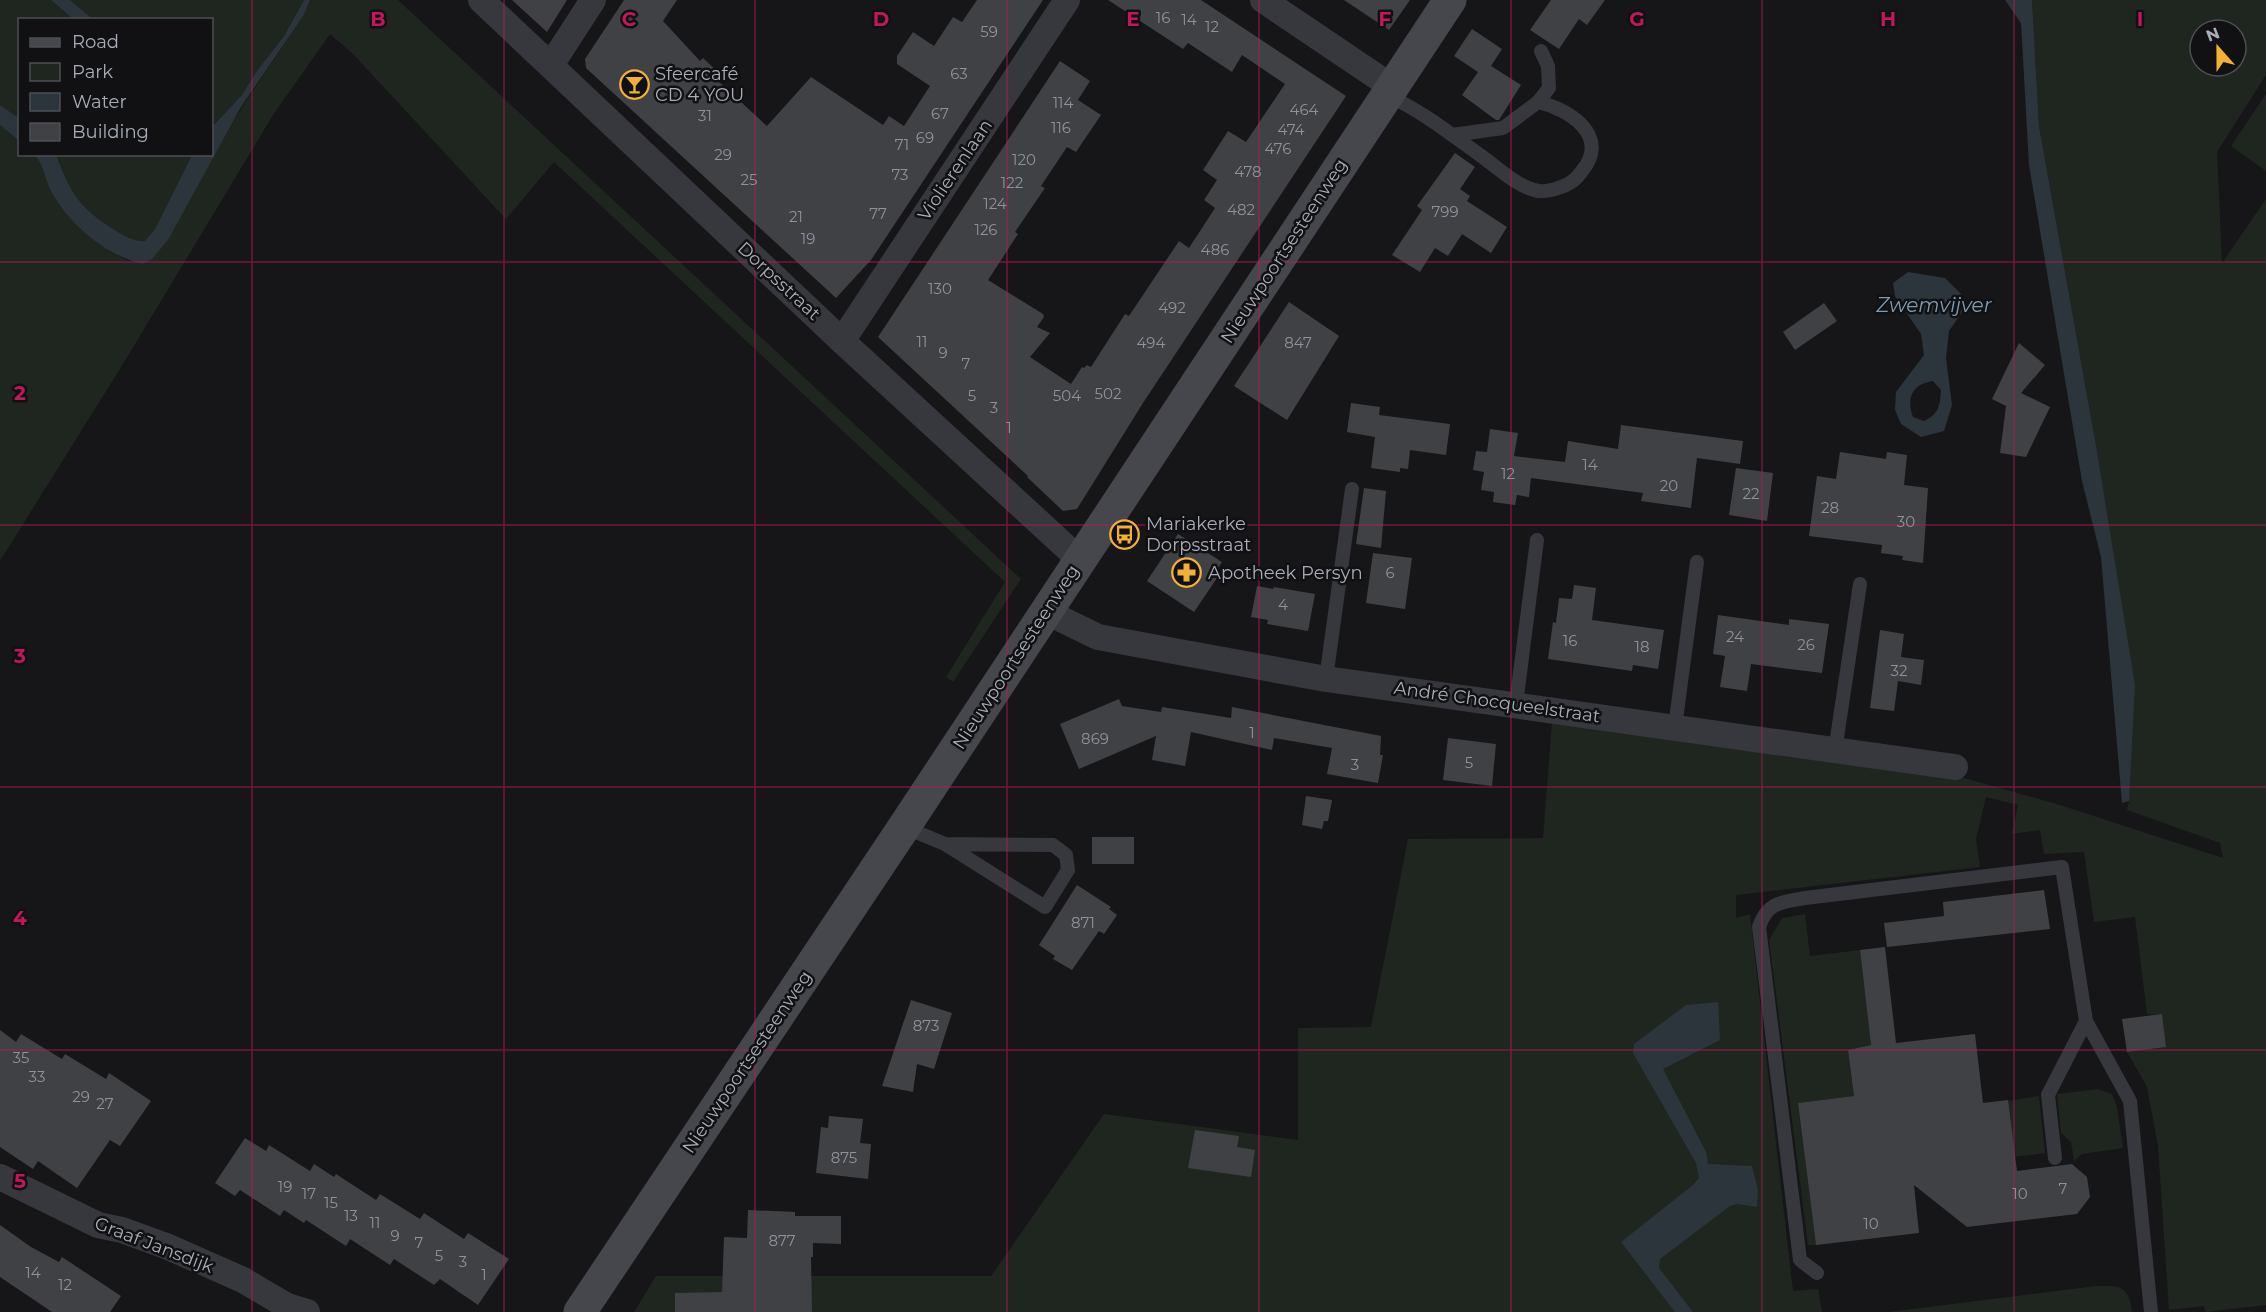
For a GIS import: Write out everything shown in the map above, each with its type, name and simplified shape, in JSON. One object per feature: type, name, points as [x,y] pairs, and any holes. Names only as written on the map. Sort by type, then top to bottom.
[{"type":"main road","name":"Nieuwpoortsesteenweg","points":[[580,1312],[904,827],[1450,0]]},
{"type":"street","name":"Dorpsstraat","points":[[481,0],[842,341],[1080,560]]},
{"type":"street","points":[[550,65],[593,0]]},
{"type":"street","name":"Violierenlaan","points":[[842,341],[1067,0]]},
{"type":"street","points":[[1263,0],[1390,91]]},
{"type":"street","name":"André Chocqueelstraat","points":[[1048,609],[1059,618],[1098,638],[1326,678],[1955,767]]},
{"type":"street","name":"Graaf Jansdijk","points":[[0,1177],[99,1225],[122,1230],[166,1246],[243,1280],[292,1310]]},
{"type":"lane","points":[[1452,135],[1503,128],[1538,102],[1549,88],[1548,66],[1541,51]]},
{"type":"lane","points":[[1390,91],[1508,176],[1535,190],[1552,190],[1572,183],[1588,164],[1592,147],[1587,130],[1572,115],[1555,106],[1538,102]]},
{"type":"lane","points":[[1326,678],[1352,489]]},
{"type":"lane","points":[[1516,704],[1537,540]]},
{"type":"lane","points":[[1675,727],[1697,562]]},
{"type":"lane","points":[[1835,751],[1860,584]]},
{"type":"lane","points":[[904,827],[945,844],[1045,907],[1068,870],[1066,855],[1053,845],[945,844]]},
{"type":"lane","points":[[1817,1273],[1800,1260],[1759,927],[1763,914],[1780,903],[1805,898],[2062,867],[2086,1021],[2130,1101],[2151,1312]]},
{"type":"lane","points":[[2055,1158],[2048,1095],[2086,1021]]},
{"type":"green space","points":[[0,0],[51,0],[72,18],[18,18],[18,117],[0,105]]},
{"type":"green space","points":[[70,0],[304,0],[284,36],[256,72],[242,95],[214,126],[213,18],[92,18]]},
{"type":"green space","points":[[310,0],[398,0],[1021,579],[953,682],[946,677],[1005,582],[554,162],[506,219],[353,54],[330,34],[273,115],[123,364],[0,561],[0,125],[18,140],[18,156],[37,156],[80,228],[126,260],[142,264],[304,15]]},
{"type":"green space","points":[[2032,0],[2266,0],[2266,75],[2217,152],[2222,263],[2266,199],[2266,1305],[2206,1312],[2204,1306],[2169,1310],[2158,1146],[2147,1087],[2127,1052],[2165,1047],[2162,1015],[2147,1014],[2135,917],[2094,922],[2084,852],[2044,854],[2040,830],[2012,834],[2018,805],[1986,797],[1976,839],[1980,867],[1736,895],[1736,918],[1750,914],[1793,1291],[1818,1289],[1822,1312],[634,1312],[656,1276],[991,1276],[1104,1114],[1298,1140],[1298,1028],[1371,1027],[1408,839],[1543,838],[1552,722],[1950,774],[2060,805],[2223,858],[2220,843],[2127,810],[2129,801],[2095,440],[2039,126]]},
{"type":"green space","points":[[2266,94],[2266,171],[2231,146]]},
{"type":"green space","points":[[56,156],[192,156],[155,229],[145,241],[132,239],[103,222],[84,207],[66,180]]},
{"type":"green space","points":[[1805,914],[1810,956],[1860,950],[1871,1045],[1848,1050],[1854,1096],[1798,1103],[1816,1245],[1808,1245],[1769,940],[1782,918]]},
{"type":"green space","points":[[2098,1089],[2112,1094],[2117,1107],[2123,1148],[2082,1154],[2074,1161],[2071,1142],[2061,1133],[2057,1094]]},
{"type":"green space","points":[[2039,1096],[2045,1153],[2013,1157],[2007,1101]]},
{"type":"green space","points":[[2096,1286],[2122,1289],[2131,1303],[2132,1312],[1889,1312]]},
{"type":"water","points":[[51,0],[70,0],[92,18],[72,18]]},
{"type":"water","points":[[304,0],[310,0],[304,15],[241,107],[168,240],[152,259],[142,264],[115,254],[90,237],[60,205],[52,193],[36,156],[56,156],[66,180],[84,207],[122,234],[132,239],[145,241],[155,229],[192,156],[213,156],[213,123],[214,125],[242,95],[256,72],[284,36]]},
{"type":"water","points":[[2005,0],[2032,0],[2039,126],[2095,440],[2135,685],[2129,801],[2122,803],[2101,557],[2082,481],[2029,165],[2021,23]]},
{"type":"water","points":[[0,105],[18,117],[18,140],[0,125]]},
{"type":"water","name":"Zwemvijver","points":[[1908,272],[1945,278],[1961,294],[1962,312],[1949,331],[1946,358],[1952,405],[1944,431],[1921,437],[1901,424],[1895,410],[1896,392],[1924,355],[1921,334],[1895,296],[1893,283]],"holes":[[[1933,381],[1941,390],[1939,405],[1933,415],[1924,421],[1913,417],[1910,404],[1912,393],[1920,385]]]},
{"type":"water","points":[[1718,1002],[1720,1040],[1663,1069],[1706,1152],[1708,1164],[1752,1166],[1758,1190],[1757,1207],[1737,1204],[1730,1206],[1660,1259],[1659,1268],[1693,1312],[1675,1312],[1621,1242],[1699,1178],[1696,1163],[1633,1053],[1634,1044],[1686,1005]]},
{"type":"building","points":[[512,0],[567,0],[547,32]]},
{"type":"building","points":[[624,0],[677,0],[663,21],[700,61],[703,58],[720,74],[716,79],[767,126],[811,77],[883,125],[889,116],[904,126],[930,86],[897,64],[897,56],[913,32],[934,46],[953,17],[962,22],[977,0],[1043,0],[871,260],[836,298],[586,68],[585,59]]},
{"type":"building","points":[[1108,0],[1201,0],[1346,96],[1143,403],[1077,509],[1063,511],[878,337],[1060,61],[1090,81],[1078,100],[1101,115],[1076,152],[1067,147],[1041,186],[1045,188],[1015,232],[1018,234],[988,280],[1043,314],[1044,317],[1037,327],[1050,333],[1030,357],[1071,384],[1082,367],[1087,365],[1091,367],[1125,314],[1129,316],[1179,241],[1189,248],[1215,208],[1204,200],[1217,180],[1203,170],[1228,131],[1246,142],[1285,84],[1242,55],[1232,72],[1188,43],[1183,49]]},
{"type":"building","points":[[1344,0],[1410,0],[1389,30]]},
{"type":"building","points":[[1551,0],[1605,0],[1587,25],[1579,19],[1559,49],[1530,30]]},
{"type":"building","points":[[1472,29],[1502,49],[1491,66],[1521,85],[1499,120],[1462,95],[1478,72],[1454,56]]},
{"type":"building","points":[[1455,153],[1475,167],[1460,189],[1470,196],[1467,201],[1507,227],[1491,253],[1462,234],[1448,256],[1435,248],[1420,272],[1392,255],[1422,210],[1417,206]]},
{"type":"building","points":[[1289,302],[1339,336],[1287,420],[1234,386]]},
{"type":"building","points":[[1824,303],[1837,321],[1795,350],[1783,332]]},
{"type":"building","points":[[2019,343],[2045,365],[2021,393],[2050,407],[2026,457],[2000,453],[2006,406],[1992,399]]},
{"type":"building","points":[[1351,403],[1380,407],[1379,415],[1450,424],[1446,455],[1410,450],[1408,469],[1400,468],[1400,472],[1371,468],[1375,437],[1347,432]]},
{"type":"building","points":[[1621,425],[1743,441],[1740,464],[1697,458],[1691,508],[1641,501],[1643,493],[1531,478],[1529,497],[1517,495],[1515,505],[1493,502],[1494,492],[1481,490],[1484,472],[1473,470],[1476,451],[1487,452],[1490,429],[1518,433],[1514,456],[1565,462],[1568,441],[1618,449]]},
{"type":"building","points":[[1840,452],[1886,459],[1887,452],[1907,455],[1904,485],[1928,488],[1923,563],[1902,560],[1903,556],[1881,553],[1882,545],[1809,536],[1817,476],[1836,479]]},
{"type":"building","points":[[1736,468],[1773,473],[1767,521],[1729,515]]},
{"type":"building","points":[[1364,488],[1386,491],[1381,548],[1356,544]]},
{"type":"building","points":[[1178,534],[1222,562],[1212,577],[1217,578],[1194,612],[1147,581]]},
{"type":"building","points":[[1373,553],[1412,558],[1405,609],[1366,603]]},
{"type":"building","points":[[1574,585],[1596,588],[1592,620],[1664,630],[1658,669],[1633,665],[1632,671],[1548,659],[1559,598],[1572,599]]},
{"type":"building","points":[[1257,586],[1315,594],[1308,631],[1267,624],[1268,620],[1251,617]]},
{"type":"building","points":[[1718,615],[1789,625],[1789,619],[1829,624],[1822,673],[1751,664],[1747,691],[1720,687],[1725,656],[1713,654]]},
{"type":"building","points":[[1880,630],[1904,634],[1901,657],[1924,660],[1921,685],[1898,681],[1894,711],[1870,708]]},
{"type":"building","points":[[1119,699],[1122,706],[1161,712],[1162,707],[1231,718],[1232,707],[1381,736],[1380,755],[1383,755],[1378,783],[1327,774],[1332,748],[1274,738],[1272,750],[1191,732],[1185,766],[1152,760],[1156,736],[1079,769],[1060,724]]},
{"type":"building","points":[[1448,738],[1496,744],[1492,786],[1443,780]]},
{"type":"building","points":[[1306,796],[1332,800],[1328,821],[1324,821],[1322,829],[1302,825]]},
{"type":"building","points":[[1092,837],[1134,837],[1134,864],[1092,864]]},
{"type":"building","points":[[1077,885],[1111,907],[1109,909],[1117,915],[1104,934],[1099,931],[1072,970],[1053,959],[1055,956],[1039,945]]},
{"type":"building","points":[[2044,890],[2050,929],[1887,947],[1884,923],[1944,916],[1943,902]]},
{"type":"building","points":[[1885,947],[1896,1043],[1975,1034],[1983,1103],[2008,1100],[2017,1171],[2072,1164],[2087,1177],[2090,1197],[2077,1214],[1967,1227],[1914,1185],[1919,1233],[1816,1245],[1798,1103],[1854,1096],[1848,1050],[1871,1045],[1860,950]]},
{"type":"building","points":[[911,1000],[952,1013],[934,1069],[917,1064],[913,1092],[882,1086]]},
{"type":"building","points":[[2162,1014],[2166,1047],[2127,1052],[2122,1019]]},
{"type":"building","points":[[0,1030],[16,1042],[21,1034],[62,1059],[65,1054],[106,1079],[109,1073],[151,1101],[120,1146],[110,1140],[77,1188],[38,1161],[33,1169],[0,1147]]},
{"type":"building","points":[[829,1116],[863,1119],[860,1143],[871,1144],[868,1179],[816,1173],[821,1127],[828,1128]]},
{"type":"building","points":[[1195,1130],[1239,1136],[1237,1147],[1255,1150],[1251,1177],[1188,1168]]},
{"type":"building","points":[[245,1138],[266,1151],[269,1145],[310,1171],[314,1164],[334,1177],[336,1174],[376,1200],[380,1194],[420,1219],[424,1213],[464,1239],[468,1233],[509,1259],[478,1305],[440,1279],[434,1285],[394,1259],[390,1265],[350,1239],[346,1246],[306,1220],[304,1223],[284,1210],[280,1216],[240,1190],[235,1196],[215,1183]]},
{"type":"building","points":[[748,1210],[795,1212],[795,1216],[841,1216],[841,1244],[813,1243],[812,1312],[675,1312],[675,1293],[722,1292],[724,1237],[747,1238]]},
{"type":"building","points":[[0,1225],[31,1247],[59,1262],[62,1257],[121,1296],[110,1312],[52,1312],[0,1277]]},
{"type":"place","name":"Sfeercafé CD 4 YOU","points":[[634,84]]},
{"type":"place","name":"Mariakerke Dorpsstraat","points":[[1125,534]]},
{"type":"place","name":"Apotheek Persyn","points":[[1187,573]]}]
